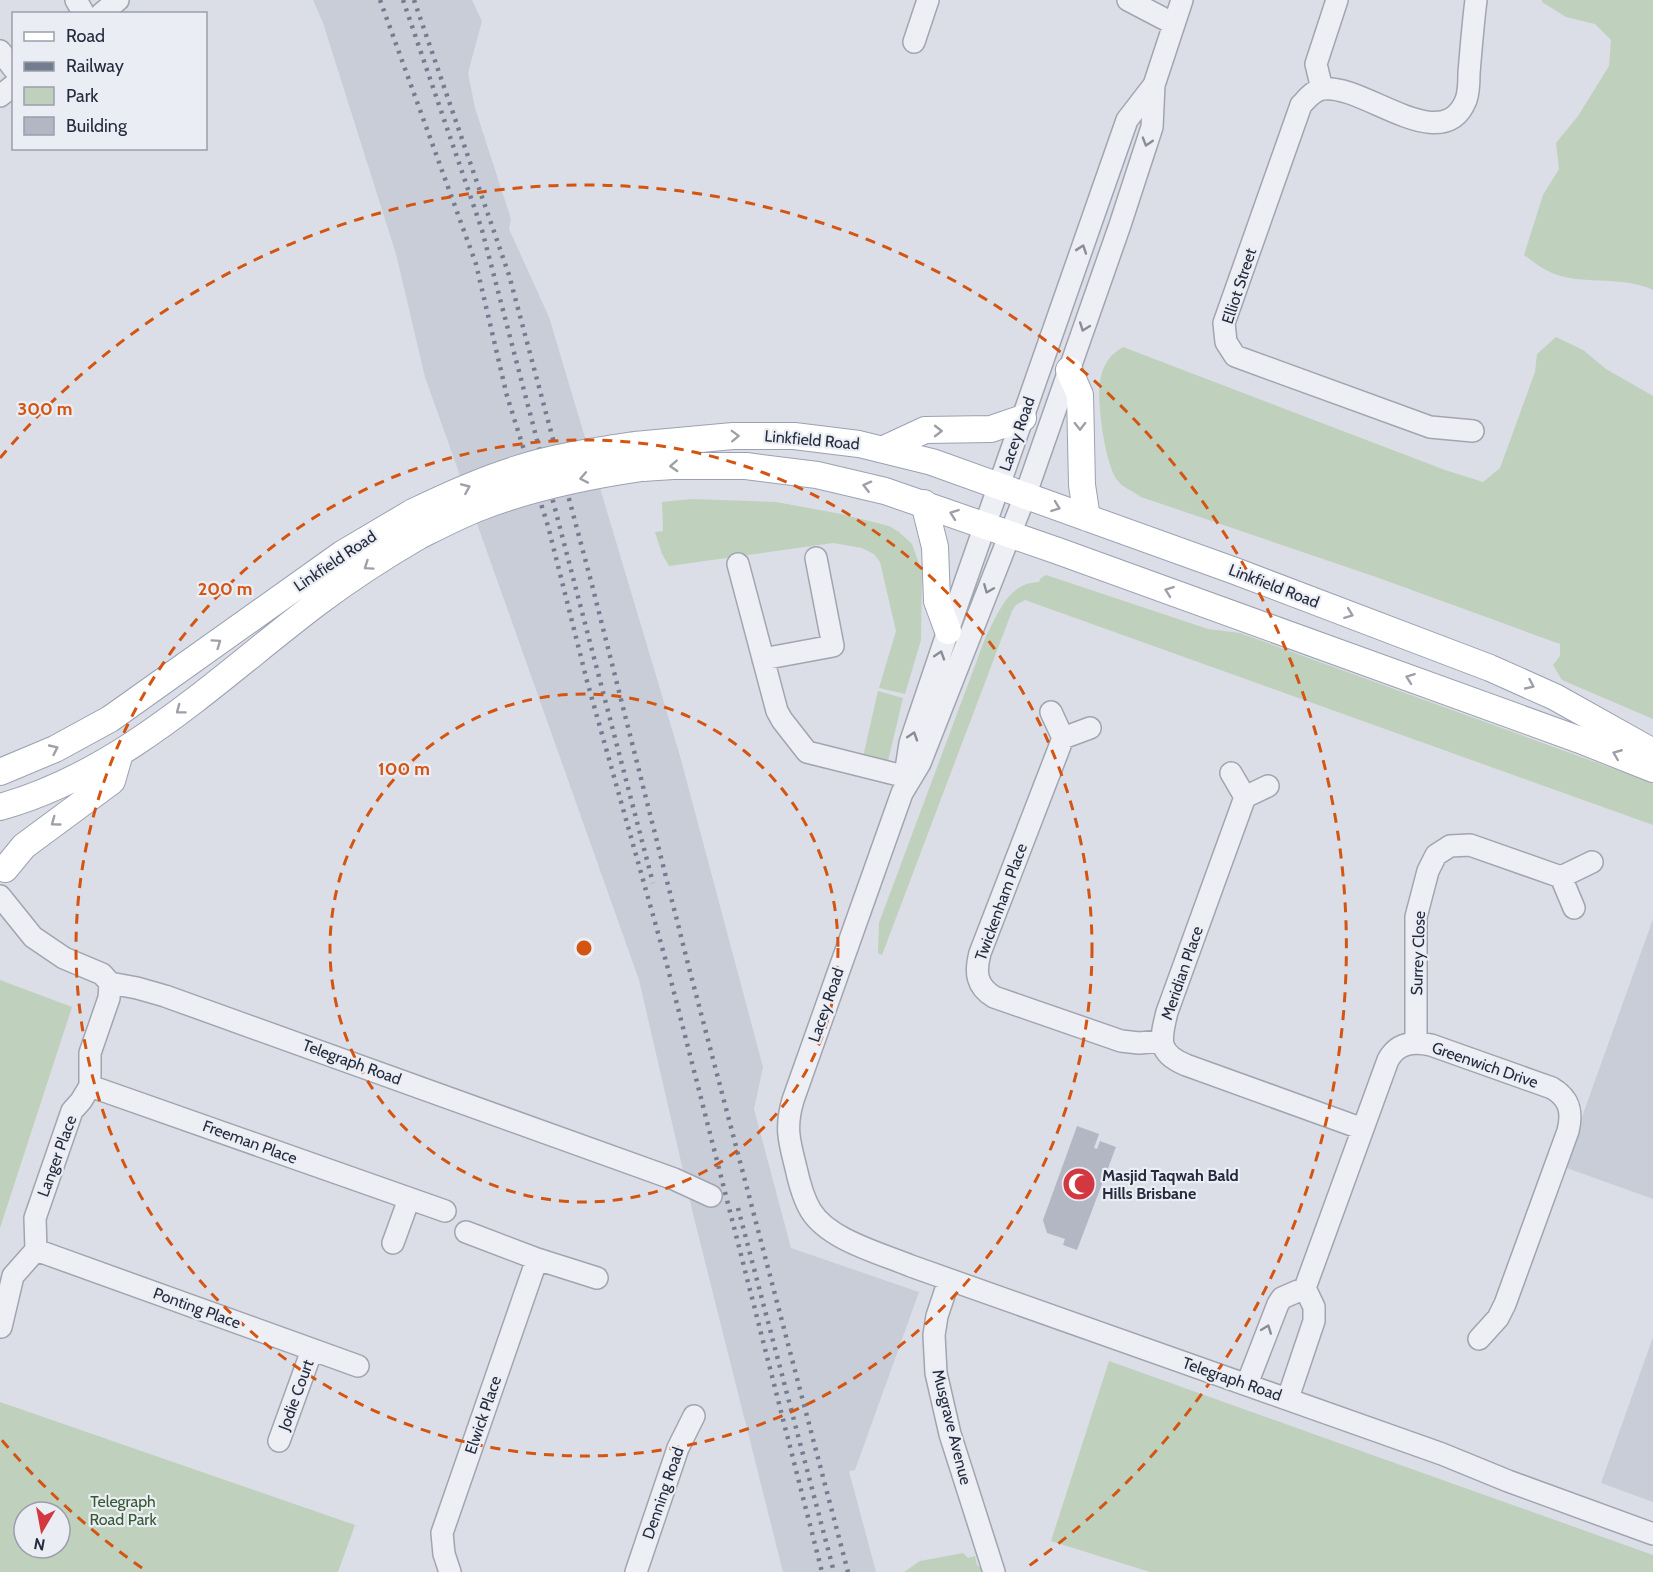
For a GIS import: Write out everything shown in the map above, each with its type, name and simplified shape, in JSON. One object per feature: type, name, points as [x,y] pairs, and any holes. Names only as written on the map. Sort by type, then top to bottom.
[{"type":"main road","points":[[1069,370],[1080,395],[1082,485],[1088,518]]},
{"type":"main road","points":[[884,449],[925,430],[991,429],[1023,418]]},
{"type":"main road","name":"Linkfield Road","points":[[0,772],[55,748],[110,719],[342,554],[416,524],[579,479],[638,456],[733,436],[773,435],[825,439],[884,449],[933,462],[1490,668],[1555,697],[1653,752]]},
{"type":"main road","name":"Linkfield Road","points":[[638,456],[711,465],[779,469],[846,481],[924,503],[1569,736],[1653,769]]},
{"type":"main road","points":[[924,503],[935,547],[937,601],[948,631]]},
{"type":"main road","name":"Linkfield Road","points":[[0,807],[79,776],[120,753],[191,702],[416,524]]},
{"type":"main road","points":[[2,860],[112,781],[120,753]]},
{"type":"street","points":[[103,12],[118,0]]},
{"type":"street","points":[[914,42],[928,0]]},
{"type":"street","points":[[1128,0],[1174,24]]},
{"type":"street","name":"Lacey Road","points":[[906,783],[920,763],[1025,496],[1152,127],[1154,85],[1182,0]]},
{"type":"street","points":[[1337,0],[1316,64],[1322,89],[1338,91],[1428,124],[1444,122],[1458,114],[1467,99],[1476,0]]},
{"type":"street","points":[[0,51],[12,66]]},
{"type":"street","name":"Lacey Road","points":[[815,1218],[804,1197],[789,1140],[787,1130],[790,1109],[906,783],[910,743],[1127,120],[1154,85]]},
{"type":"street","points":[[0,96],[12,87]]},
{"type":"street","name":"Elliot Street","points":[[1322,89],[1310,95],[1301,105],[1224,323],[1226,342],[1235,356],[1430,427],[1473,431]]},
{"type":"street","points":[[763,659],[833,646],[816,558]]},
{"type":"street","points":[[738,564],[777,711],[782,720],[807,752],[906,783]]},
{"type":"street","points":[[1051,712],[1063,738],[1090,728]]},
{"type":"street","name":"Twickenham Place","points":[[1063,738],[980,953],[977,978],[986,992],[994,997],[1121,1041],[1139,1043],[1162,1041]]},
{"type":"street","points":[[1231,773],[1245,797],[1268,786]]},
{"type":"street","name":"Meridian Place","points":[[1245,797],[1167,1012],[1162,1041],[1168,1056],[1186,1065],[1363,1129]]},
{"type":"street","name":"Surrey Close","points":[[1416,1043],[1416,917],[1428,872],[1436,855],[1450,846],[1470,845],[1561,877]]},
{"type":"street","name":"Telegraph Road","points":[[2,860],[5,902],[16,918],[33,937],[46,947],[64,958],[102,974],[110,983],[148,991],[282,1037],[674,1179],[711,1197]]},
{"type":"street","points":[[1574,908],[1561,877],[1592,862]]},
{"type":"street","points":[[90,1086],[90,1053],[109,998],[110,983]]},
{"type":"street","name":"Greenwich Drive","points":[[1305,1288],[1391,1055],[1401,1046],[1416,1043],[1442,1049],[1552,1088],[1561,1093],[1570,1106],[1568,1131],[1505,1304],[1498,1318],[1479,1339]]},
{"type":"street","name":"Freeman Place","points":[[90,1086],[445,1211]]},
{"type":"street","name":"Langer Place","points":[[36,1250],[35,1218],[72,1111],[90,1086]]},
{"type":"street","points":[[393,1243],[410,1199]]},
{"type":"street","name":"Telegraph Road","points":[[815,1218],[824,1227],[846,1239],[949,1280],[1455,1458],[1508,1481],[1653,1534]]},
{"type":"street","points":[[466,1232],[537,1259],[597,1278]]},
{"type":"street","points":[[1,1327],[13,1276],[36,1250]]},
{"type":"street","name":"Ponting Place","points":[[36,1250],[358,1366]]},
{"type":"street","name":"Elwick Place","points":[[450,1572],[444,1554],[442,1533],[537,1259]]},
{"type":"street","name":"Musgrave Avenue","points":[[949,1280],[937,1316],[934,1335],[936,1373],[950,1434],[994,1572]]},
{"type":"street","points":[[1247,1384],[1278,1304],[1282,1298],[1305,1288],[1314,1307],[1314,1321],[1288,1398]]},
{"type":"street","name":"Jodie Court","points":[[279,1441],[312,1350]]},
{"type":"street","name":"Denning Road","points":[[636,1572],[678,1448],[694,1416]]},
{"type":"street","points":[[450,1572],[464,1572]]},
{"type":"shaded area","points":[[313,0],[472,0],[482,21],[468,73],[475,108],[511,219],[509,229],[549,317],[680,756],[763,1067],[754,1109],[791,1248],[919,1292],[855,1470],[849,1471],[876,1572],[783,1572],[694,1218],[639,980],[425,377],[396,254],[323,23]]},
{"type":"shaded area","points":[[1653,919],[1653,1199],[1564,1167]]},
{"type":"shaded area","points":[[1653,1337],[1653,1502],[1601,1483]]},
{"type":"green space","points":[[1542,0],[1653,0],[1653,290],[1627,283],[1560,276],[1524,255],[1543,195],[1559,169],[1556,143],[1578,116],[1609,66],[1611,40],[1595,24],[1566,17]]},
{"type":"green space","points":[[1556,337],[1583,350],[1606,369],[1653,396],[1653,719],[1562,680],[1553,665],[1560,656],[1560,644],[1376,577],[1141,497],[1120,483],[1113,473],[1105,446],[1099,385],[1106,363],[1123,347],[1445,470],[1483,482],[1500,468],[1535,372],[1537,354]]},
{"type":"green space","points":[[691,499],[776,502],[841,514],[889,526],[899,532],[912,544],[922,572],[921,640],[905,694],[879,688],[896,631],[880,562],[874,554],[862,548],[833,543],[669,566],[662,554],[655,532],[663,531],[662,502]]},
{"type":"green space","points":[[1046,575],[1208,629],[1240,633],[1653,783],[1653,825],[1025,600],[1016,605],[1012,611],[882,955],[878,953],[879,923],[986,636],[1000,609],[1012,593],[1019,587],[1039,582]]},
{"type":"green space","points":[[878,691],[903,698],[888,761],[863,757]]},
{"type":"green space","points":[[0,980],[72,1007],[0,1228]]},
{"type":"green space","points":[[1109,1361],[1653,1555],[1653,1572],[1150,1572],[1051,1541]]},
{"type":"green space","name":"Telegraph Road Park","points":[[0,1402],[355,1525],[338,1572],[0,1572]]},
{"type":"green space","points":[[963,1553],[968,1558],[975,1556],[977,1565],[985,1572],[904,1572],[920,1561]]},
{"type":"building","name":"Masjid Taqwah Bald Hills Brisbane","points":[[1077,1126],[1099,1134],[1094,1148],[1097,1149],[1100,1141],[1116,1147],[1077,1250],[1063,1245],[1065,1239],[1047,1233],[1043,1220]]},
{"type":"railway","points":[[380,0],[476,264],[507,396],[548,526],[587,681],[667,965],[822,1572]]},
{"type":"railway","points":[[403,0],[482,230],[653,883]]},
{"type":"railway","points":[[414,0],[509,275],[591,581],[688,964],[848,1572]]},
{"type":"railway","points":[[738,1208],[834,1572]]},
{"type":"place","name":"Masjid Taqwah Bald Hills Brisbane","points":[[1079,1184]]}]
